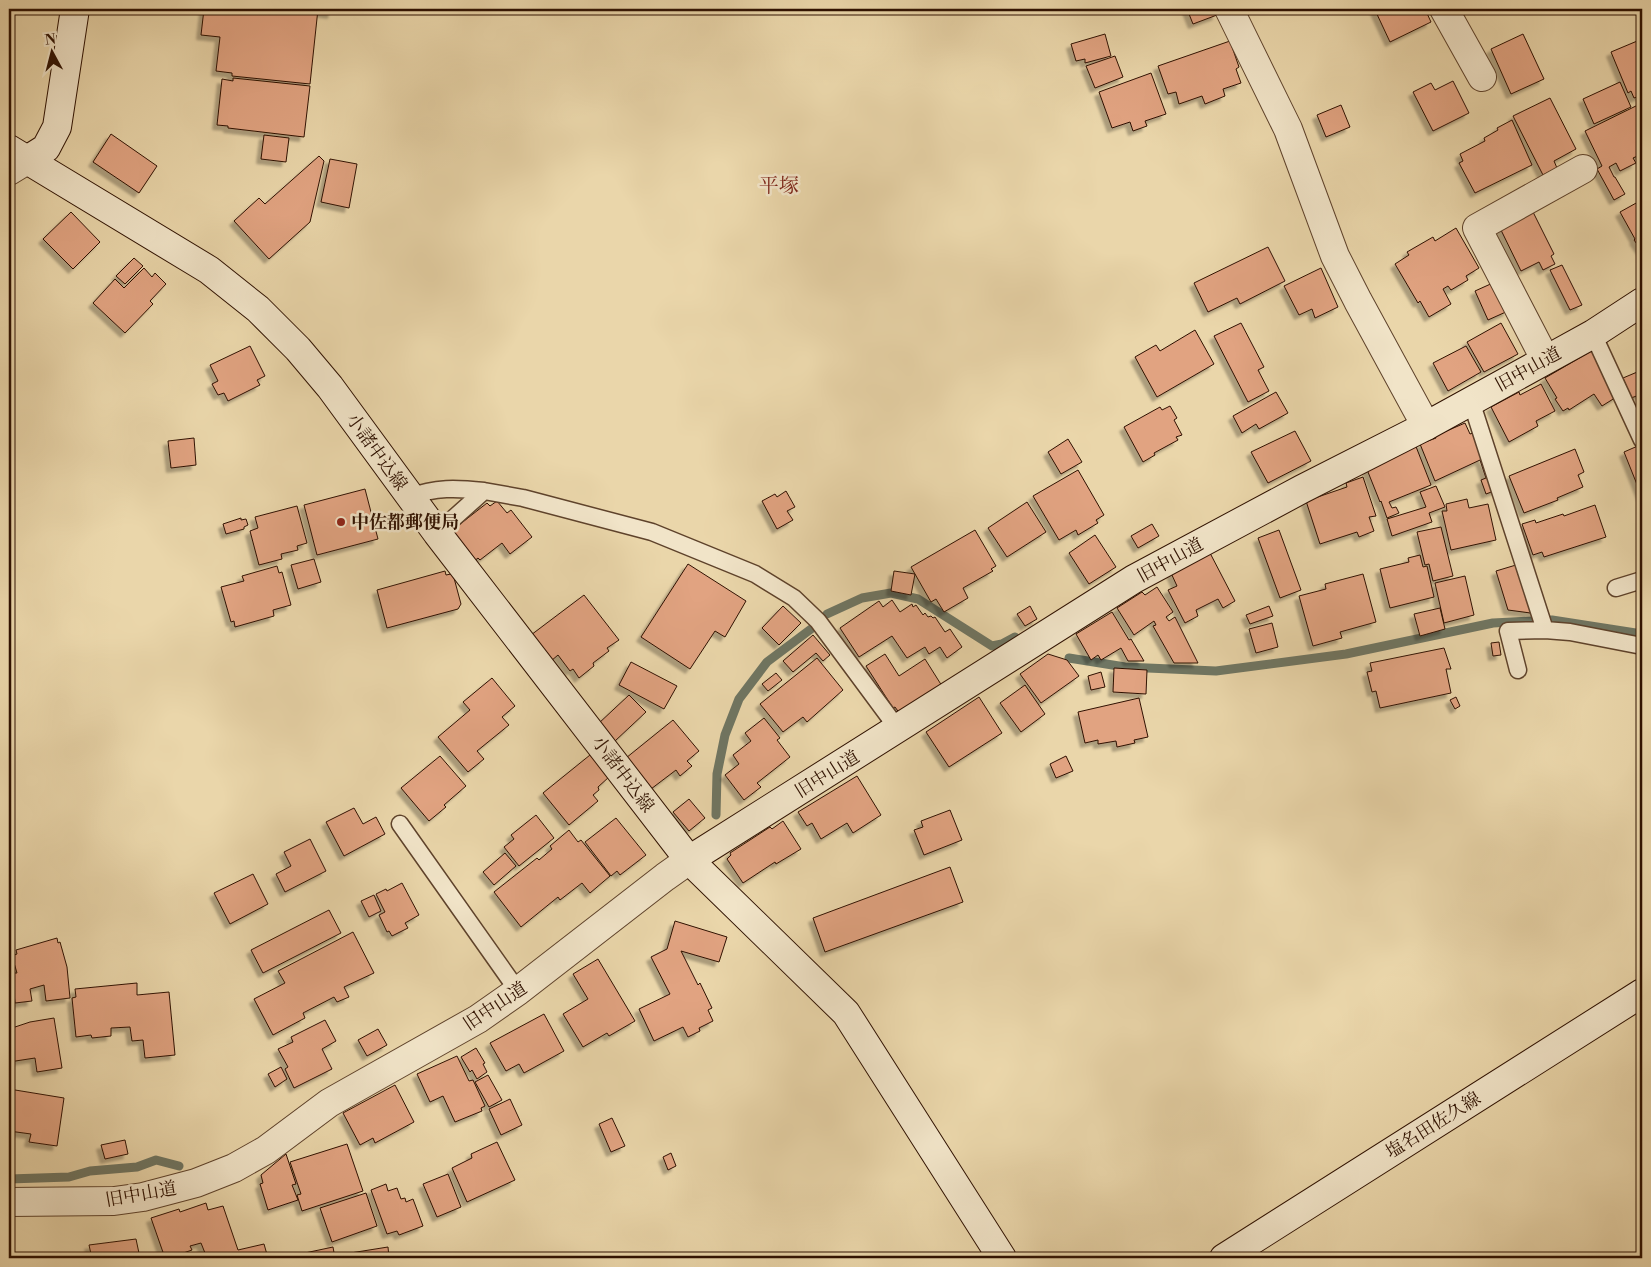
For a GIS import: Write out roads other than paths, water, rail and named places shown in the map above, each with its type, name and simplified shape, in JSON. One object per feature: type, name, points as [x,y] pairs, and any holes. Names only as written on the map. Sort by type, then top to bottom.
[{"type":"main road","points":[[15,160],[46,148],[57,127],[75,9]]},
{"type":"main road","points":[[1228,9],[1288,130],[1336,256],[1358,301],[1426,426]]},
{"type":"main road","points":[[1444,9],[1482,77]]},
{"type":"main road","name":"小諸中込線","points":[[15,160],[209,270],[258,309],[298,348],[330,387],[437,533],[689,860],[846,1013],[1002,1258]]},
{"type":"main road","points":[[1545,359],[1477,228],[1583,169]]},
{"type":"main road","name":"旧中山道","points":[[9,1202],[114,1201],[143,1197],[196,1183],[234,1168],[266,1150],[329,1103],[478,1019],[518,992],[689,860],[1134,579],[1302,489],[1426,426],[1593,334],[1642,302]]},
{"type":"main road","name":"塩名田佐久線","points":[[1224,1258],[1642,993]]},
{"type":"lane","points":[[1593,334],[1642,440]]},
{"type":"lane","points":[[1471,401],[1545,630]]},
{"type":"lane","points":[[410,497],[426,490],[450,489],[484,491],[523,498],[652,532],[755,574],[794,598],[818,621],[898,729]]},
{"type":"lane","points":[[437,533],[484,491]]},
{"type":"lane","points":[[1616,588],[1642,580]]},
{"type":"lane","points":[[1518,670],[1508,630],[1570,632],[1642,646]]},
{"type":"lane","points":[[400,824],[518,992]]},
{"type":"waterway","points":[[827,614],[862,598],[891,593],[918,599],[992,646],[1002,644],[1015,637]]},
{"type":"waterway","points":[[1069,658],[1125,667],[1216,671],[1346,654],[1493,623],[1552,620],[1642,634]]},
{"type":"waterway","points":[[716,815],[717,774],[725,735],[739,699],[767,662],[811,629]]},
{"type":"waterway","points":[[9,1179],[69,1177],[90,1171],[137,1167],[156,1160],[179,1166]]},
{"type":"place","name":"中佐都郵便局","points":[[341,522]]},
{"type":"district","name":"平塚","points":[[779,185]]}]
